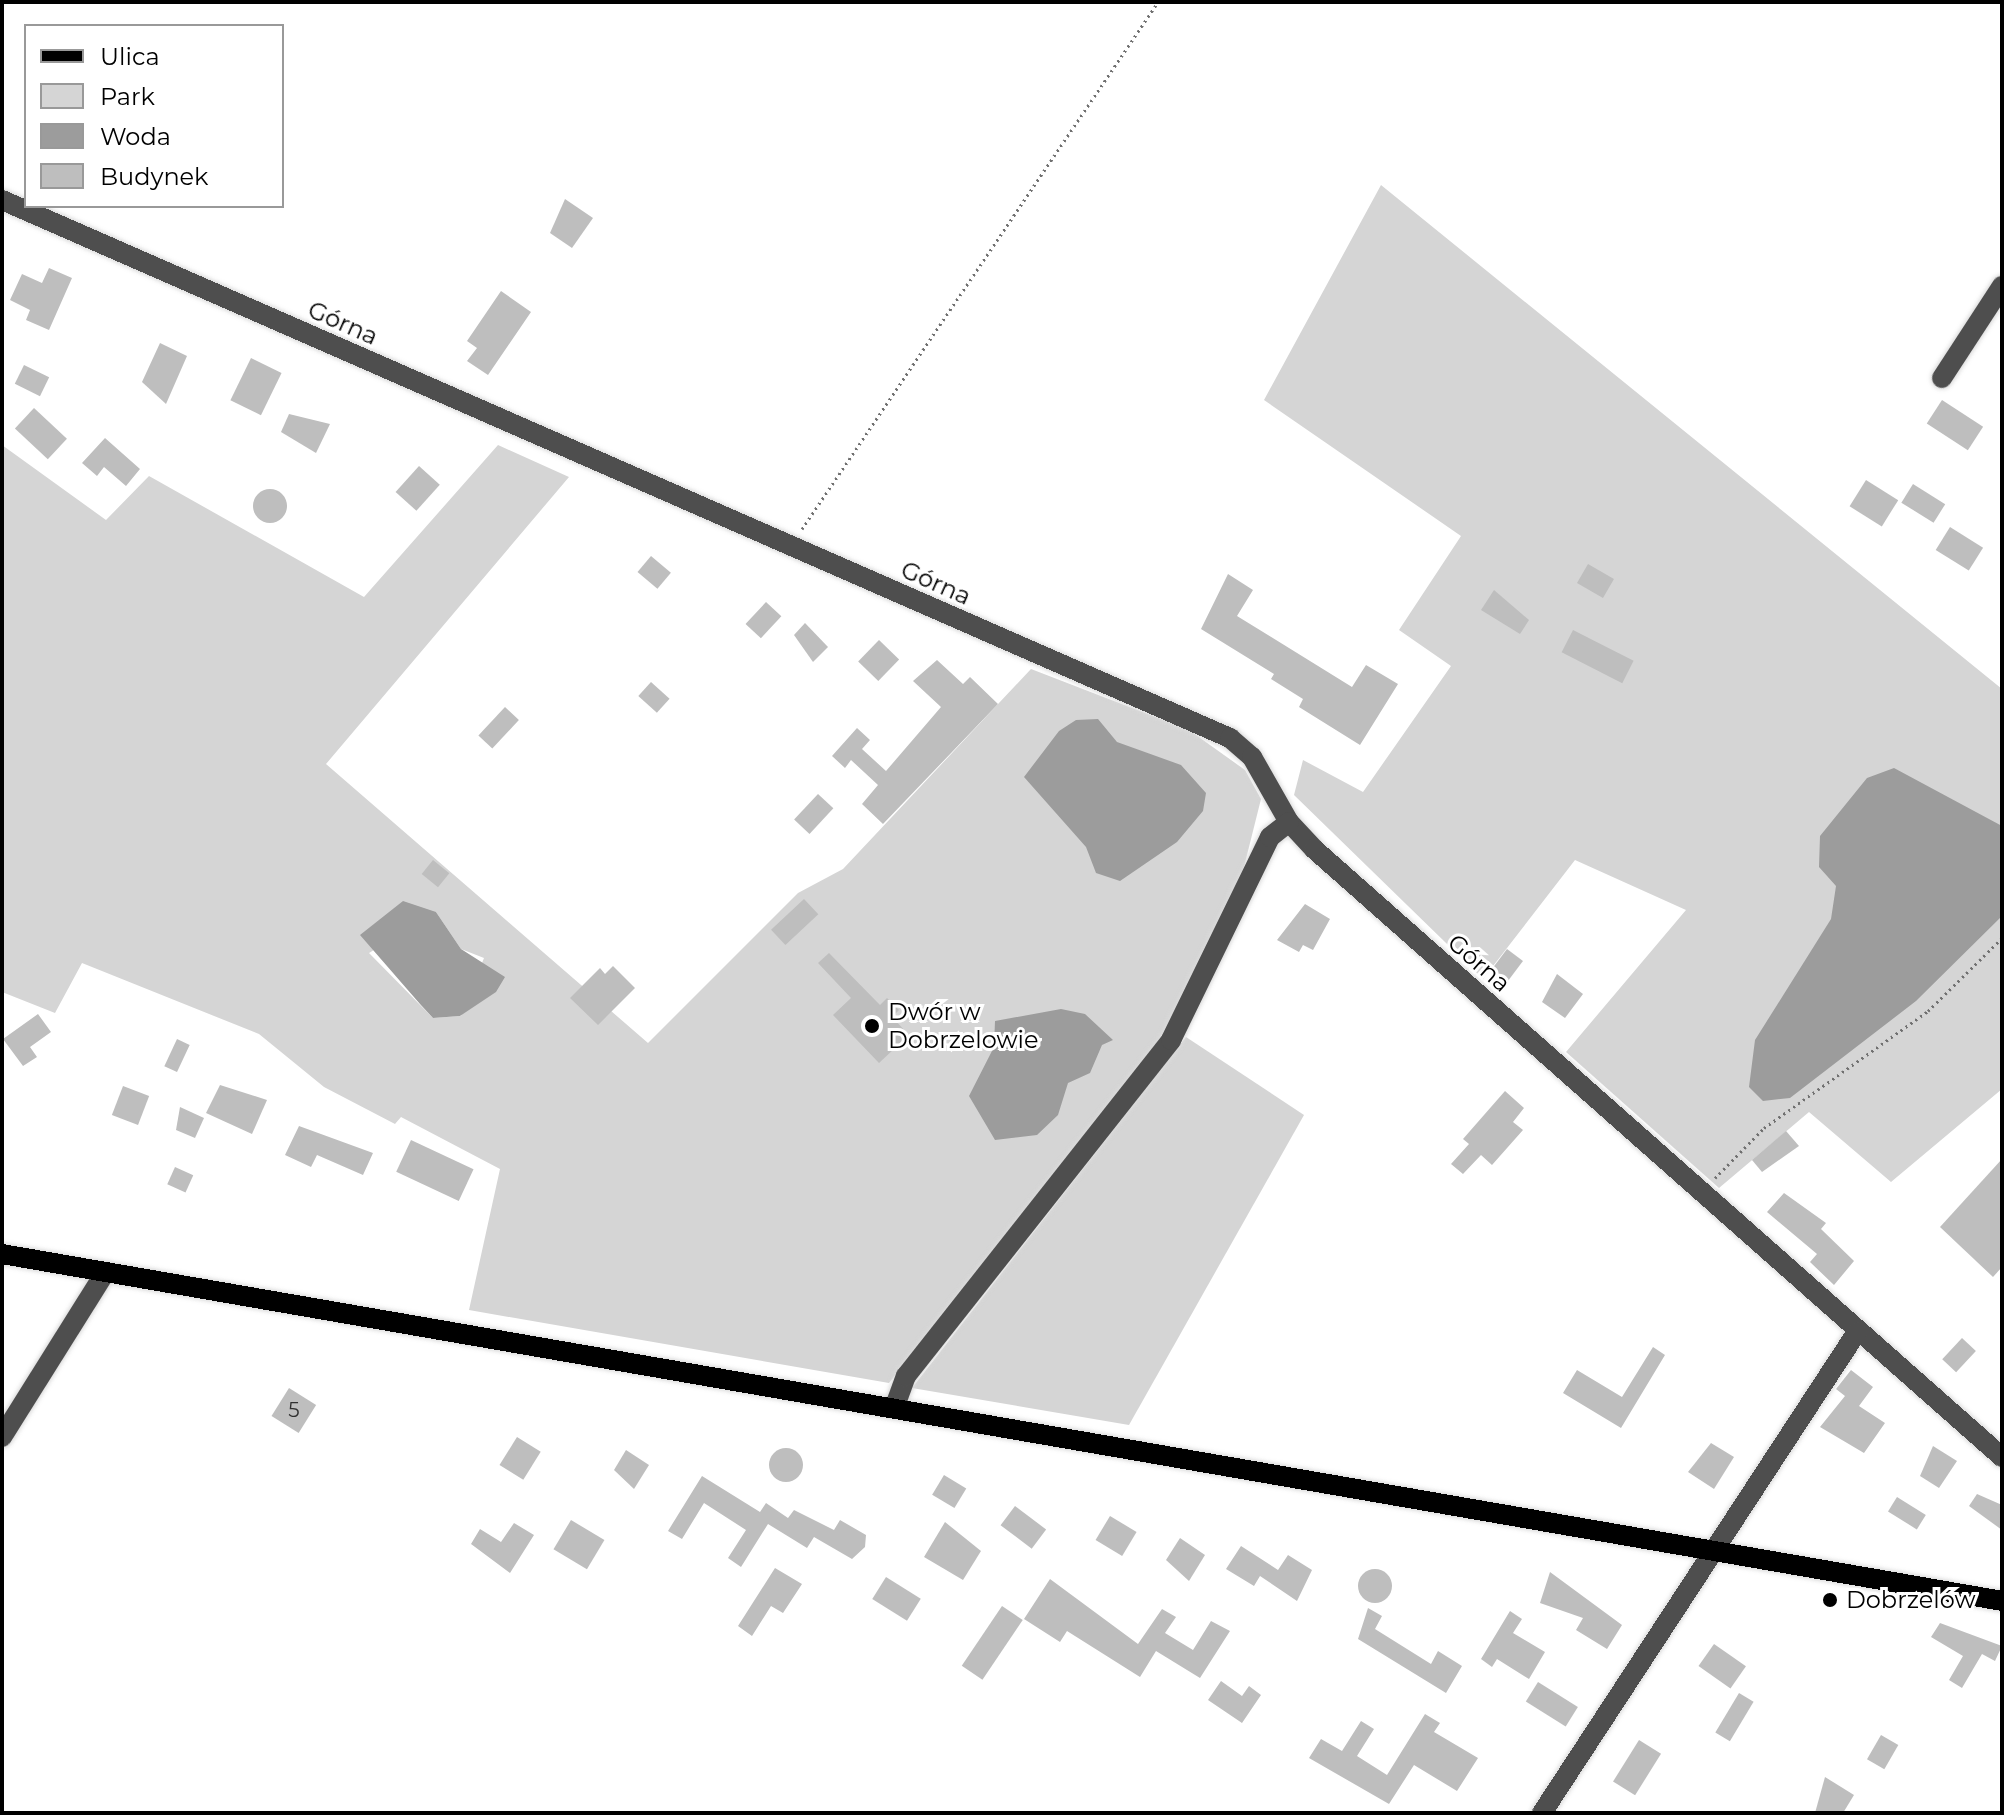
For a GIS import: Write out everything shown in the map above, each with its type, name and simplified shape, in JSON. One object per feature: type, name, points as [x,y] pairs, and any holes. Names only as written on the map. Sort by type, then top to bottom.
[{"type":"main road","points":[[2,1254],[895,1406],[2002,1601]]},
{"type":"street","name":"Górna","points":[[2,200],[790,548],[1230,738],[1252,757],[1289,822],[1857,1332],[2002,1457]]},
{"type":"street","points":[[1942,378],[2002,286]]},
{"type":"street","points":[[895,1406],[906,1376],[1171,1040],[1270,837],[1289,822]]},
{"type":"street","points":[[2,1437],[105,1273]]},
{"type":"street","points":[[1542,1813],[1709,1550],[1857,1332]]},
{"type":"path","points":[[790,548],[1158,2]]},
{"type":"path","points":[[1709,1199],[1764,1128],[1928,1011],[2002,938]]},
{"type":"green space","points":[[1381,185],[2002,689],[2002,1089],[1891,1182],[1809,1112],[1719,1188],[1566,1052],[1686,910],[1575,860],[1483,979],[1294,795],[1303,760],[1363,792],[1451,666],[1399,630],[1461,536],[1264,400]]},
{"type":"green space","points":[[2,445],[106,520],[149,476],[364,597],[498,445],[569,477],[326,764],[648,1043],[798,893],[843,869],[1031,669],[1189,730],[1245,770],[1261,799],[1234,907],[1168,1033],[889,1383],[469,1310],[500,1169],[401,1117],[395,1124],[324,1087],[259,1034],[82,963],[55,1013],[2,992]],"holes":[[[436,912],[461,949],[484,958],[461,1016],[433,1018],[369,953]]]},
{"type":"green space","points":[[1186,1037],[1304,1115],[1129,1425],[912,1388]]},
{"type":"water","points":[[1098,719],[1117,742],[1181,765],[1206,793],[1203,811],[1177,842],[1120,881],[1096,873],[1086,847],[1024,777],[1059,731],[1076,720]]},
{"type":"water","points":[[1894,768],[2002,826],[2002,916],[1916,1001],[1790,1098],[1763,1101],[1749,1087],[1755,1040],[1831,919],[1836,886],[1819,867],[1820,836],[1867,778]]},
{"type":"water","points":[[403,901],[436,912],[461,949],[505,977],[496,992],[460,1016],[433,1018],[360,935]]},
{"type":"water","points":[[1061,1009],[1085,1014],[1113,1040],[1102,1045],[1090,1073],[1068,1083],[1058,1115],[1037,1135],[995,1140],[969,1096],[994,1047],[995,1021]]},
{"type":"building","points":[[565,199],[593,218],[572,248],[550,233]]},
{"type":"building","points":[[49,268],[72,278],[49,330],[26,320],[30,310],[10,300],[22,274],[42,283]]},
{"type":"building","points":[[501,291],[531,312],[488,375],[467,361],[477,348],[467,341]]},
{"type":"building","points":[[160,343],[187,356],[166,404],[142,382]]},
{"type":"building","points":[[251,358],[282,373],[261,415],[230,400]]},
{"type":"building","points":[[24,365],[49,377],[40,396],[15,384]]},
{"type":"building","points":[[1942,400],[1983,427],[1968,450],[1927,423]]},
{"type":"building","points":[[34,408],[67,439],[48,459],[15,428]]},
{"type":"building","points":[[289,414],[330,424],[316,453],[281,432]]},
{"type":"building","points":[[105,438],[140,469],[126,486],[104,467],[97,476],[82,463]]},
{"type":"building","points":[[419,466],[440,485],[416,511],[396,492]]},
{"type":"building","points":[[1866,480],[1898,500],[1882,526],[1850,506]]},
{"type":"building","points":[[1913,484],[1945,504],[1934,523],[1901,503]]},
{"type":"building","points":[[270,489],[282,494],[287,506],[282,518],[270,523],[258,518],[253,506],[258,494]]},
{"type":"building","points":[[1950,527],[1983,548],[1969,571],[1936,550]]},
{"type":"building","points":[[651,556],[671,573],[657,589],[638,572]]},
{"type":"building","points":[[1588,564],[1614,579],[1603,598],[1577,583]]},
{"type":"building","points":[[1228,574],[1253,590],[1237,616],[1352,687],[1366,665],[1398,684],[1360,745],[1299,707],[1303,699],[1271,679],[1274,674],[1201,629]]},
{"type":"building","points":[[1494,590],[1529,620],[1520,634],[1481,610]]},
{"type":"building","points":[[766,602],[781,616],[761,638],[746,624]]},
{"type":"building","points":[[805,623],[828,647],[813,662],[794,635]]},
{"type":"building","points":[[1573,630],[1634,661],[1622,683],[1562,652]]},
{"type":"building","points":[[879,640],[899,659],[878,681],[858,662]]},
{"type":"building","points":[[937,660],[963,684],[970,677],[998,704],[883,824],[862,804],[878,785],[851,760],[845,768],[832,756],[857,728],[870,740],[862,749],[886,771],[941,707],[913,681]]},
{"type":"building","points":[[651,682],[670,699],[657,713],[638,696]]},
{"type":"building","points":[[505,707],[519,720],[492,748],[478,736]]},
{"type":"building","points":[[818,794],[833,808],[809,834],[794,820]]},
{"type":"building","points":[[433,860],[449,873],[438,887],[422,874]]},
{"type":"building","points":[[804,899],[818,914],[785,945],[771,930]]},
{"type":"building","points":[[1305,904],[1330,919],[1313,950],[1303,945],[1299,952],[1277,940]]},
{"type":"building","points":[[1507,949],[1523,961],[1508,981],[1492,969]]},
{"type":"building","name":"Dwór w Dobrzelowie","points":[[829,953],[880,1005],[887,998],[899,1010],[892,1017],[909,1035],[879,1063],[833,1015],[851,998],[818,963]]},
{"type":"building","points":[[613,966],[635,988],[598,1025],[570,998],[600,968],[605,974]]},
{"type":"building","points":[[1557,974],[1583,994],[1565,1018],[1542,1002]]},
{"type":"building","points":[[38,1014],[51,1032],[30,1047],[37,1057],[23,1066],[3,1039]]},
{"type":"building","points":[[177,1039],[190,1045],[177,1072],[164,1066]]},
{"type":"building","points":[[220,1085],[267,1100],[252,1134],[206,1113]]},
{"type":"building","points":[[123,1086],[149,1096],[138,1125],[112,1115]]},
{"type":"building","points":[[1505,1091],[1524,1108],[1513,1122],[1523,1130],[1492,1165],[1481,1155],[1463,1174],[1451,1164],[1469,1144],[1463,1139]]},
{"type":"building","points":[[180,1107],[204,1118],[195,1138],[176,1130]]},
{"type":"building","points":[[299,1126],[373,1153],[363,1175],[317,1155],[311,1167],[285,1155]]},
{"type":"building","points":[[1786,1131],[1799,1146],[1762,1172],[1752,1160]]},
{"type":"building","points":[[411,1140],[474,1169],[459,1201],[396,1172]]},
{"type":"building","points":[[2002,1159],[2002,1267],[1993,1277],[1940,1227]]},
{"type":"building","points":[[175,1167],[193,1175],[186,1192],[167,1184]]},
{"type":"building","points":[[1784,1193],[1826,1223],[1821,1229],[1854,1261],[1834,1285],[1810,1262],[1817,1254],[1767,1212]]},
{"type":"building","points":[[1962,1338],[1976,1351],[1956,1372],[1942,1359]]},
{"type":"building","points":[[1653,1347],[1665,1355],[1621,1428],[1563,1393],[1577,1370],[1622,1397]]},
{"type":"building","points":[[1851,1370],[1873,1387],[1859,1406],[1885,1423],[1864,1453],[1820,1427],[1845,1396],[1836,1389]]},
{"type":"building","points":[[289,1388],[316,1405],[299,1433],[272,1416]]},
{"type":"building","points":[[517,1437],[541,1452],[523,1480],[500,1465]]},
{"type":"building","points":[[1711,1443],[1734,1457],[1714,1489],[1688,1472]]},
{"type":"building","points":[[1933,1446],[1957,1461],[1939,1488],[1920,1476]]},
{"type":"building","points":[[786,1448],[798,1453],[803,1465],[798,1477],[786,1482],[774,1477],[769,1465],[774,1453]]},
{"type":"building","points":[[626,1450],[649,1465],[634,1489],[614,1470]]},
{"type":"building","points":[[944,1475],[966,1488],[954,1508],[932,1495]]},
{"type":"building","points":[[702,1476],[760,1512],[766,1503],[788,1518],[794,1510],[834,1530],[840,1520],[866,1535],[865,1547],[852,1559],[814,1537],[807,1548],[768,1524],[741,1567],[728,1558],[746,1530],[704,1503],[682,1539],[668,1531]]},
{"type":"building","points":[[1977,1494],[2002,1505],[2002,1530],[1969,1506]]},
{"type":"building","points":[[1897,1497],[1926,1515],[1917,1529],[1888,1511]]},
{"type":"building","points":[[1015,1506],[1046,1529],[1032,1549],[1001,1525]]},
{"type":"building","points":[[1110,1516],[1137,1532],[1122,1556],[1096,1540]]},
{"type":"building","points":[[571,1520],[604,1540],[587,1569],[553,1549]]},
{"type":"building","points":[[945,1522],[981,1551],[963,1580],[924,1557]]},
{"type":"building","points":[[514,1523],[534,1535],[510,1573],[471,1544],[480,1529],[501,1542]]},
{"type":"building","points":[[1180,1538],[1205,1555],[1189,1581],[1166,1560]]},
{"type":"building","points":[[1241,1546],[1278,1570],[1288,1555],[1312,1570],[1297,1601],[1260,1576],[1254,1586],[1226,1569]]},
{"type":"building","points":[[775,1568],[802,1584],[783,1613],[771,1606],[752,1636],[738,1626]]},
{"type":"building","points":[[1375,1569],[1387,1574],[1392,1586],[1387,1598],[1375,1603],[1363,1598],[1358,1586],[1363,1574]]},
{"type":"building","points":[[1550,1572],[1622,1625],[1607,1649],[1576,1630],[1583,1618],[1540,1603]]},
{"type":"building","points":[[886,1577],[921,1599],[907,1621],[872,1599]]},
{"type":"building","points":[[1050,1579],[1138,1644],[1162,1609],[1176,1617],[1165,1633],[1193,1650],[1211,1621],[1230,1631],[1200,1678],[1156,1651],[1140,1677],[1067,1631],[1060,1642],[1024,1619]]},
{"type":"building","points":[[1002,1606],[1023,1620],[982,1680],[962,1666]]},
{"type":"building","points":[[1368,1608],[1382,1616],[1375,1629],[1431,1664],[1438,1651],[1462,1666],[1446,1693],[1358,1639]]},
{"type":"building","points":[[1510,1611],[1522,1619],[1513,1633],[1545,1652],[1529,1679],[1497,1659],[1492,1667],[1481,1659]]},
{"type":"building","points":[[1940,1623],[2002,1646],[1995,1661],[1982,1654],[1962,1688],[1949,1680],[1963,1656],[1931,1637]]},
{"type":"building","points":[[1714,1644],[1746,1666],[1730,1688],[1699,1666]]},
{"type":"building","points":[[1221,1681],[1242,1696],[1249,1686],[1261,1695],[1242,1723],[1208,1700]]},
{"type":"building","points":[[1538,1682],[1578,1707],[1566,1726],[1526,1702]]},
{"type":"building","points":[[1739,1693],[1754,1702],[1730,1741],[1715,1732]]},
{"type":"building","points":[[1425,1714],[1440,1723],[1434,1732],[1478,1758],[1457,1791],[1414,1765],[1389,1804],[1309,1758],[1321,1739],[1342,1751],[1361,1721],[1374,1729],[1357,1756],[1387,1775]]},
{"type":"building","points":[[1881,1735],[1898,1745],[1884,1769],[1867,1759]]},
{"type":"building","points":[[1639,1740],[1661,1754],[1635,1795],[1613,1782]]},
{"type":"building","points":[[1825,1777],[1854,1795],[1843,1813],[1815,1813]]},
{"type":"place","name":"Dwór w Dobrzelowie","points":[[872,1026]]},
{"type":"place","name":"Dobrzelów","points":[[1830,1600]]}]
